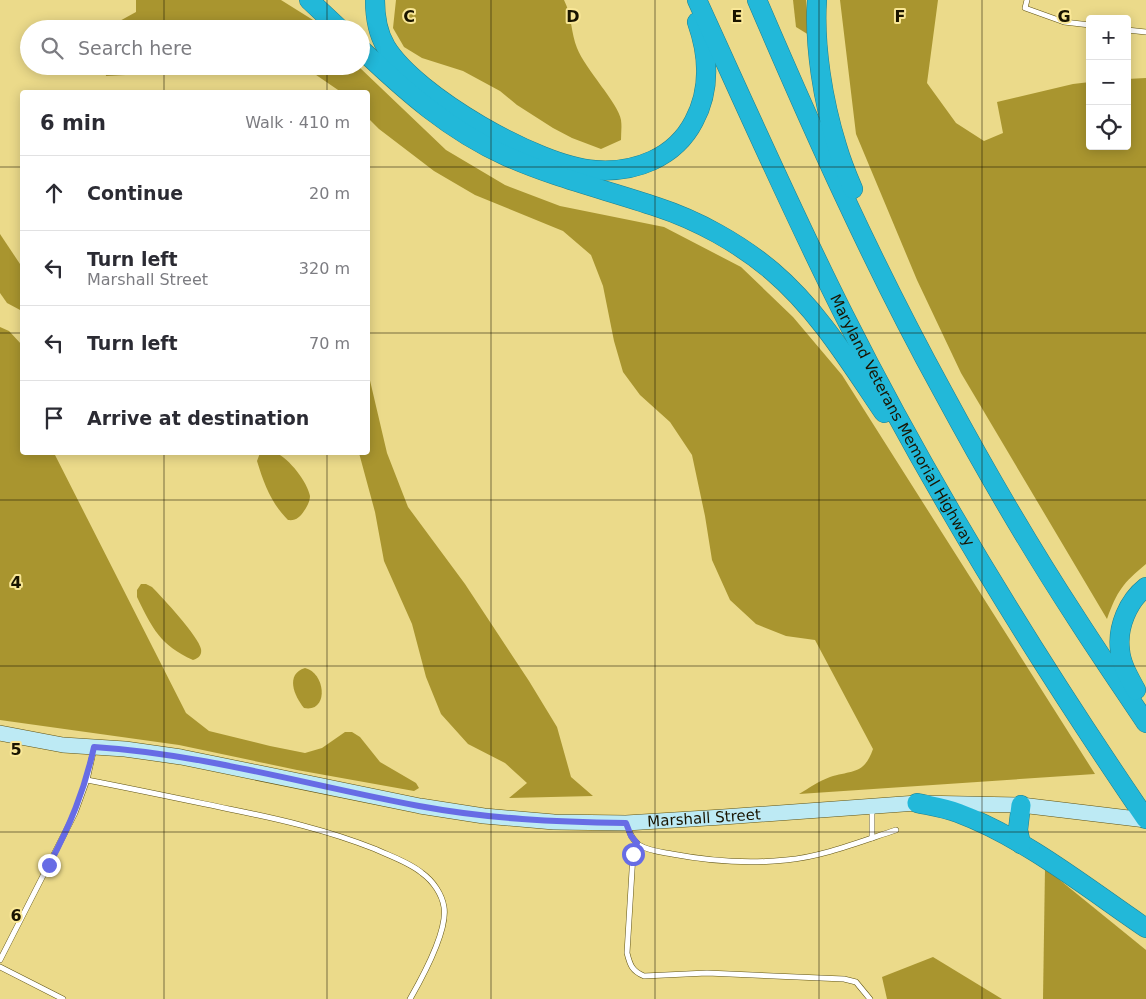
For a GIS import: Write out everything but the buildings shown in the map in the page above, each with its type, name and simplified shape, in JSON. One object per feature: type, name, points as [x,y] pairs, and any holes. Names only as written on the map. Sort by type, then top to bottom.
[{"type":"highway","points":[[309,0],[330,20]]},
{"type":"highway","points":[[375,0],[378,31],[386,47],[397,62],[420,84],[452,108],[486,129],[541,154],[579,167],[612,171],[629,169],[661,157],[677,145],[689,130],[698,114],[707,75],[706,58],[702,38],[689,0]]},
{"type":"highway","name":"Maryland Veterans Memorial Highway","points":[[697,0],[844,316],[943,498],[1028,640],[1146,820]]},
{"type":"highway","points":[[758,0],[826,160],[892,296],[942,390],[993,482],[1074,616],[1146,723]]},
{"type":"highway","points":[[817,0],[819,49],[824,96],[836,145],[892,296]]},
{"type":"highway","points":[[370,57],[410,95],[443,120],[477,142],[538,169],[658,207],[687,219],[729,242],[771,270],[820,321],[943,498]]},
{"type":"highway","points":[[1146,587],[1130,604],[1123,621],[1120,650],[1124,666],[1146,711]]},
{"type":"highway","points":[[918,803],[956,812],[998,831],[1021,844],[1146,928]]},
{"type":"highway","points":[[1021,844],[1018,830],[1022,805]]},
{"type":"main road","name":"Marshall Street","points":[[0,733],[63,745],[125,749],[181,756],[420,806],[484,816],[554,822],[626,823],[723,818],[918,803],[1022,805],[1146,820]]},
{"type":"lane","points":[[1027,0],[1025,8],[1064,22],[1086,25]]},
{"type":"lane","points":[[1131,30],[1146,32]]},
{"type":"lane","points":[[0,960],[62,838],[87,780],[94,747]]},
{"type":"lane","points":[[87,780],[302,824],[396,858],[421,872],[432,882],[440,895],[444,909],[442,930],[435,949],[410,999]]},
{"type":"lane","points":[[872,806],[872,838]]},
{"type":"lane","points":[[626,823],[631,836],[637,843],[647,849],[694,858],[748,862],[787,860],[833,850],[896,830]]},
{"type":"lane","points":[[637,843],[633,854],[627,953],[630,965],[635,972],[644,976],[707,973],[844,979],[856,982],[870,999]]},
{"type":"lane","points":[[0,966],[63,999]]},
{"type":"shaded area","points":[[136,0],[281,0],[313,20],[121,20],[136,12]]},
{"type":"shaded area","points":[[396,0],[564,0],[569,12],[577,48],[619,113],[621,140],[601,149],[572,138],[517,105],[500,91],[463,71],[422,58],[404,47],[393,28]]},
{"type":"shaded area","points":[[793,0],[806,0],[809,35],[796,27]]},
{"type":"shaded area","points":[[840,0],[938,0],[927,83],[956,123],[984,141],[1003,133],[997,102],[1086,82],[1086,150],[1131,150],[1131,79],[1146,78],[1146,564],[1122,588],[1114,601],[1107,619],[961,373],[917,280],[856,134]]},
{"type":"shaded area","points":[[316,75],[367,75],[446,150],[505,185],[560,206],[664,227],[741,267],[793,317],[842,375],[1095,774],[799,794],[826,779],[861,767],[866,763],[873,749],[815,640],[786,636],[756,624],[730,600],[712,560],[692,455],[670,422],[640,395],[623,372],[614,341],[603,286],[591,255],[563,231],[475,195],[434,171],[370,120],[370,90],[338,90]]},
{"type":"shaded area","points":[[0,234],[20,264],[20,310],[7,303],[0,293]]},
{"type":"shaded area","points":[[0,327],[9,331],[20,343],[20,455],[55,455],[186,713],[209,731],[305,753],[322,748],[345,732],[352,732],[360,737],[380,762],[416,783],[419,788],[414,791],[297,770],[179,745],[0,720]]},
{"type":"shaded area","points":[[370,381],[387,453],[408,507],[465,584],[557,727],[571,777],[593,796],[509,798],[527,783],[505,763],[468,744],[441,714],[426,677],[412,624],[384,561],[375,512],[360,455],[370,455]]},
{"type":"shaded area","points":[[259,455],[279,455],[292,465],[302,478],[310,496],[308,504],[298,518],[288,520],[282,514],[265,485],[257,461]]},
{"type":"shaded area","points":[[141,584],[152,587],[187,627],[199,643],[201,653],[198,657],[193,660],[182,654],[172,648],[158,634],[147,618],[137,597],[137,590]]},
{"type":"shaded area","points":[[305,668],[312,671],[321,684],[321,699],[318,705],[312,708],[304,708],[297,698],[293,686],[295,675]]},
{"type":"shaded area","points":[[1045,868],[1146,950],[1146,999],[1043,999]]},
{"type":"shaded area","points":[[933,957],[1002,999],[887,999],[882,977]]},
{"type":"route","points":[[49,865],[75,812],[87,780],[94,747],[181,756],[420,806],[484,816],[554,822],[626,823],[631,836],[637,843],[633,854]]}]
